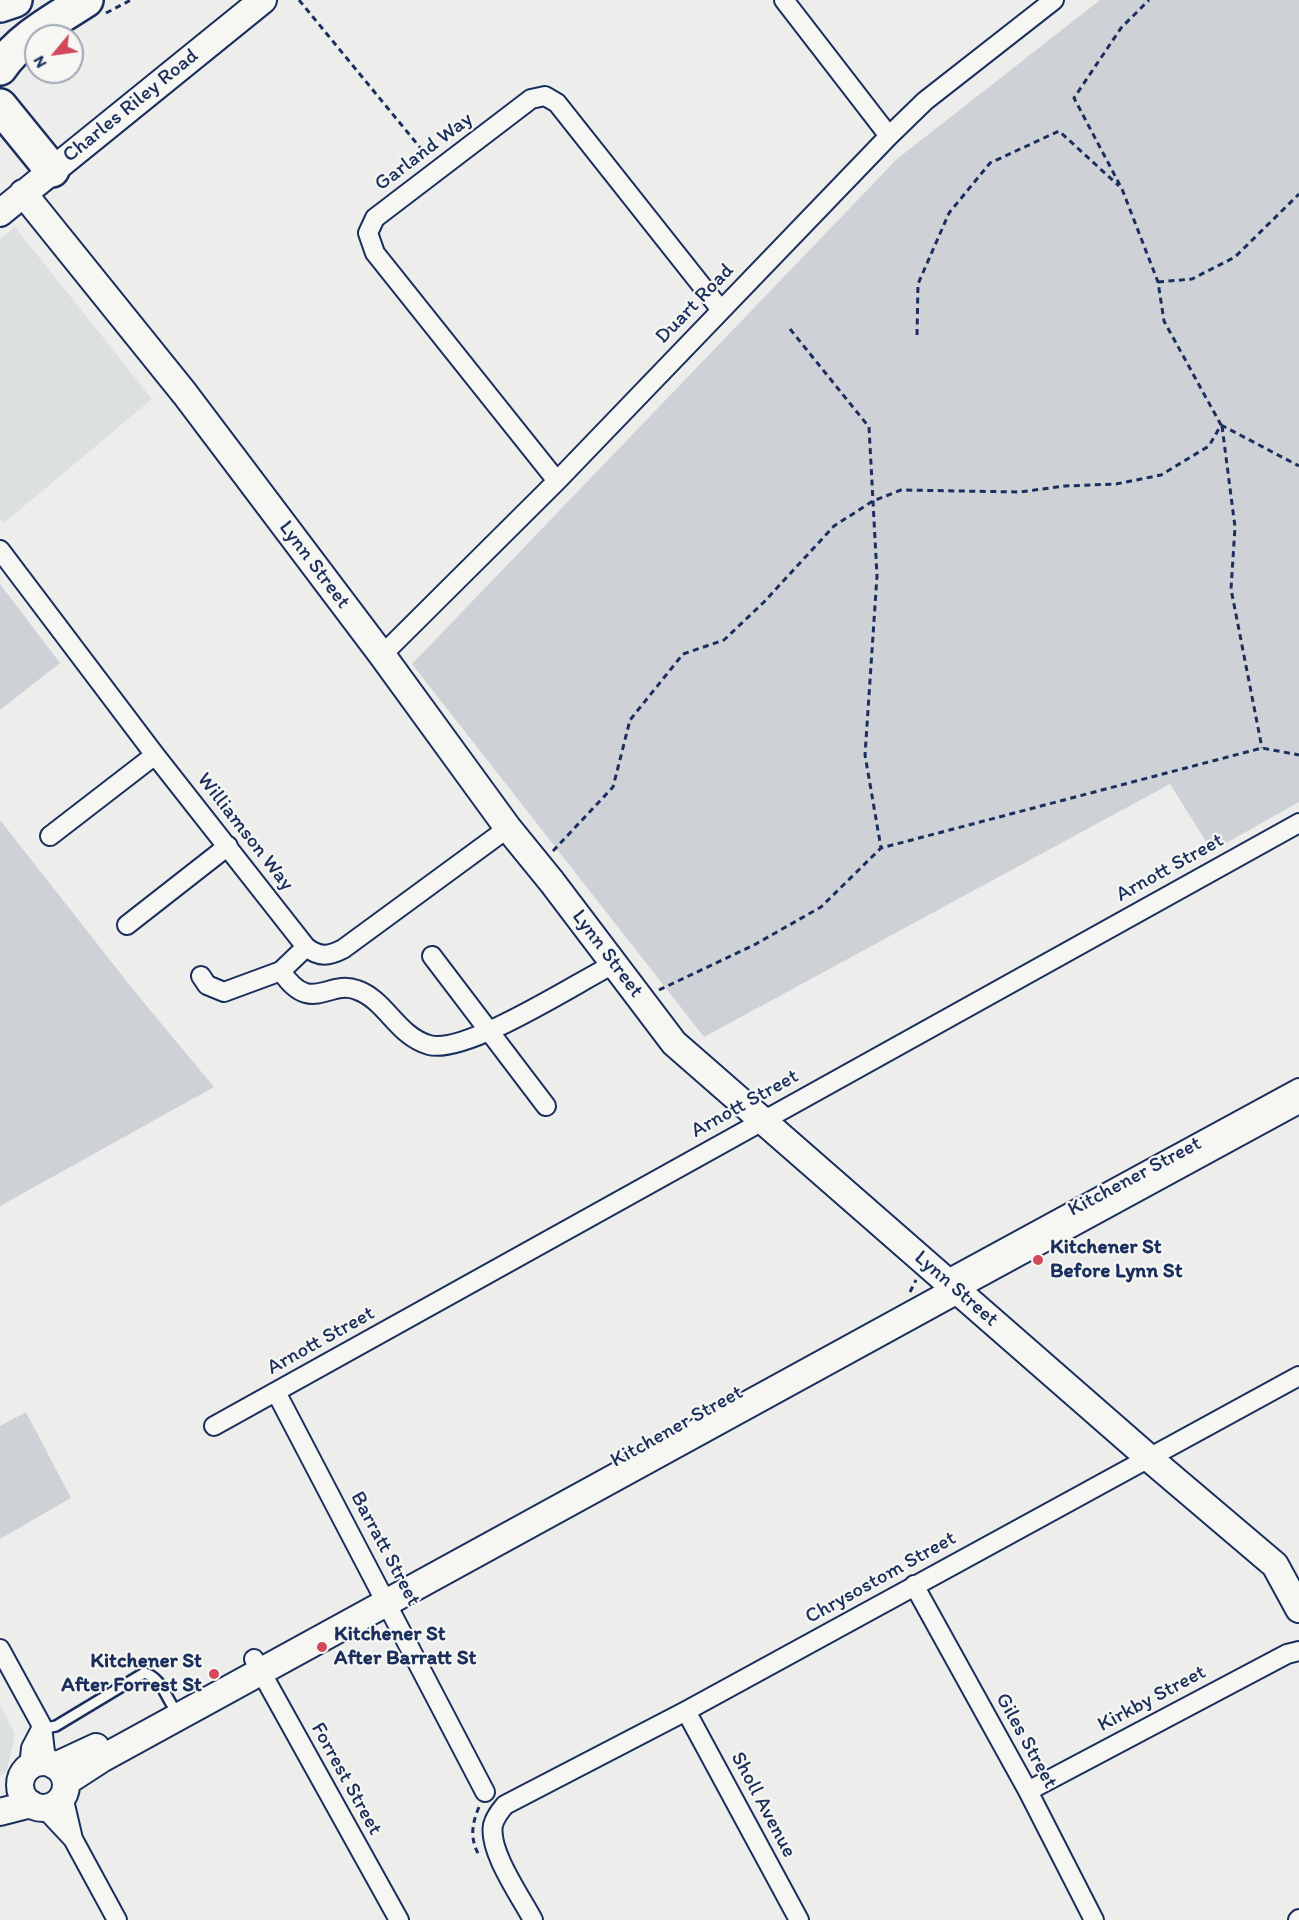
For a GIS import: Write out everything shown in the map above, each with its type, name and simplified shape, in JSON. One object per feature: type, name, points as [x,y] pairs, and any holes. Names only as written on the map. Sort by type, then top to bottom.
[{"type":"highway","points":[[0,5],[15,0]]},
{"type":"highway","points":[[0,68],[9,55],[86,0]]},
{"type":"highway","points":[[0,106],[52,170]]},
{"type":"street","name":"Charles Riley Road","points":[[0,213],[263,0]]},
{"type":"street","points":[[784,0],[889,136]]},
{"type":"street","name":"Duart Road","points":[[382,655],[557,481],[889,136],[926,101],[1054,0]]},
{"type":"street","name":"Garland Way","points":[[557,481],[375,253],[368,233],[375,218],[531,99],[545,96],[557,102],[721,310]]},
{"type":"street","name":"Lynn Street","points":[[23,193],[184,394],[382,655],[508,828],[674,1043],[1149,1458],[1275,1565],[1299,1610]]},
{"type":"street","name":"Williamson Way","points":[[0,550],[155,755],[306,947]]},
{"type":"street","points":[[50,836],[155,755]]},
{"type":"street","name":"Arnott Street","points":[[214,1426],[1299,823]]},
{"type":"street","points":[[201,976],[207,985],[224,992],[281,971],[306,947],[315,954],[324,956],[343,949],[508,828]]},
{"type":"street","points":[[127,925],[228,846]]},
{"type":"street","points":[[432,956],[546,1106]]},
{"type":"street","points":[[281,971],[298,990],[310,994],[357,990],[369,996],[400,1029],[429,1045],[456,1045],[489,1031],[614,964]]},
{"type":"street","name":"Kitchener Street","points":[[0,1805],[90,1766],[257,1665],[952,1285],[1299,1089]]},
{"type":"street","name":"Kitchener Street","points":[[952,1285],[1299,1104]]},
{"type":"street","name":"Chrysostom Street","points":[[533,1920],[499,1856],[493,1827],[495,1818],[506,1805],[686,1711],[1299,1376]]},
{"type":"street","name":"Barratt Street","points":[[276,1392],[385,1596],[485,1792]]},
{"type":"street","name":"Giles Street","points":[[914,1585],[1028,1791],[1094,1920]]},
{"type":"street","points":[[0,1648],[41,1729],[31,1748],[45,1784],[117,1920]]},
{"type":"street","name":"Kirkby Street","points":[[1028,1791],[1287,1654],[1299,1651]]},
{"type":"street","name":"Kitchener Street","points":[[0,1812],[45,1784],[96,1747],[172,1705],[257,1665]]},
{"type":"street","name":"Forrest Street","points":[[257,1665],[399,1920]]},
{"type":"street","name":"Sholl Avenue","points":[[686,1711],[799,1920]]},
{"type":"lane","points":[[41,1729],[56,1726],[144,1673],[150,1674],[160,1684],[172,1705]]},
{"type":"path","points":[[299,0],[438,169]]},
{"type":"path","points":[[1149,0],[1121,28],[1074,98],[1122,189],[1158,282],[1164,321],[1221,425],[1235,527],[1231,588],[1262,748]]},
{"type":"path","points":[[917,335],[918,284],[949,213],[990,163],[1059,131],[1122,189]]},
{"type":"path","points":[[1158,282],[1192,279],[1235,257],[1299,194]]},
{"type":"path","points":[[789,329],[869,427],[877,576],[865,755],[880,848]]},
{"type":"path","points":[[1221,425],[1299,466]]},
{"type":"path","points":[[539,866],[613,787],[630,720],[683,654],[724,640],[772,595],[834,526],[873,501],[901,490],[1020,492],[1065,486],[1116,484],[1161,475],[1209,446],[1221,425]]},
{"type":"path","points":[[642,1000],[672,982],[754,945],[821,908],[880,848],[1262,748],[1299,755]]},
{"type":"shaded area","points":[[1100,0],[1299,0],[1299,802],[1212,851],[1170,784],[704,1037],[412,664],[897,159]]},
{"type":"shaded area","points":[[15,227],[152,399],[4,523],[0,518],[0,239]]},
{"type":"shaded area","points":[[0,584],[60,663],[0,710]]},
{"type":"shaded area","points":[[0,820],[135,992],[214,1087],[0,1206]]},
{"type":"shaded area","points":[[26,1412],[71,1498],[0,1539],[0,1426]]},
{"type":"shaded area","points":[[0,1704],[15,1734],[7,1771],[0,1776]]},
{"type":"place","name":"Kitchener St Before Lynn St","points":[[1038,1260]]},
{"type":"place","name":"Kitchener St After Barratt St","points":[[322,1647]]},
{"type":"place","name":"Kitchener St After Forrest St","points":[[214,1674]]}]
